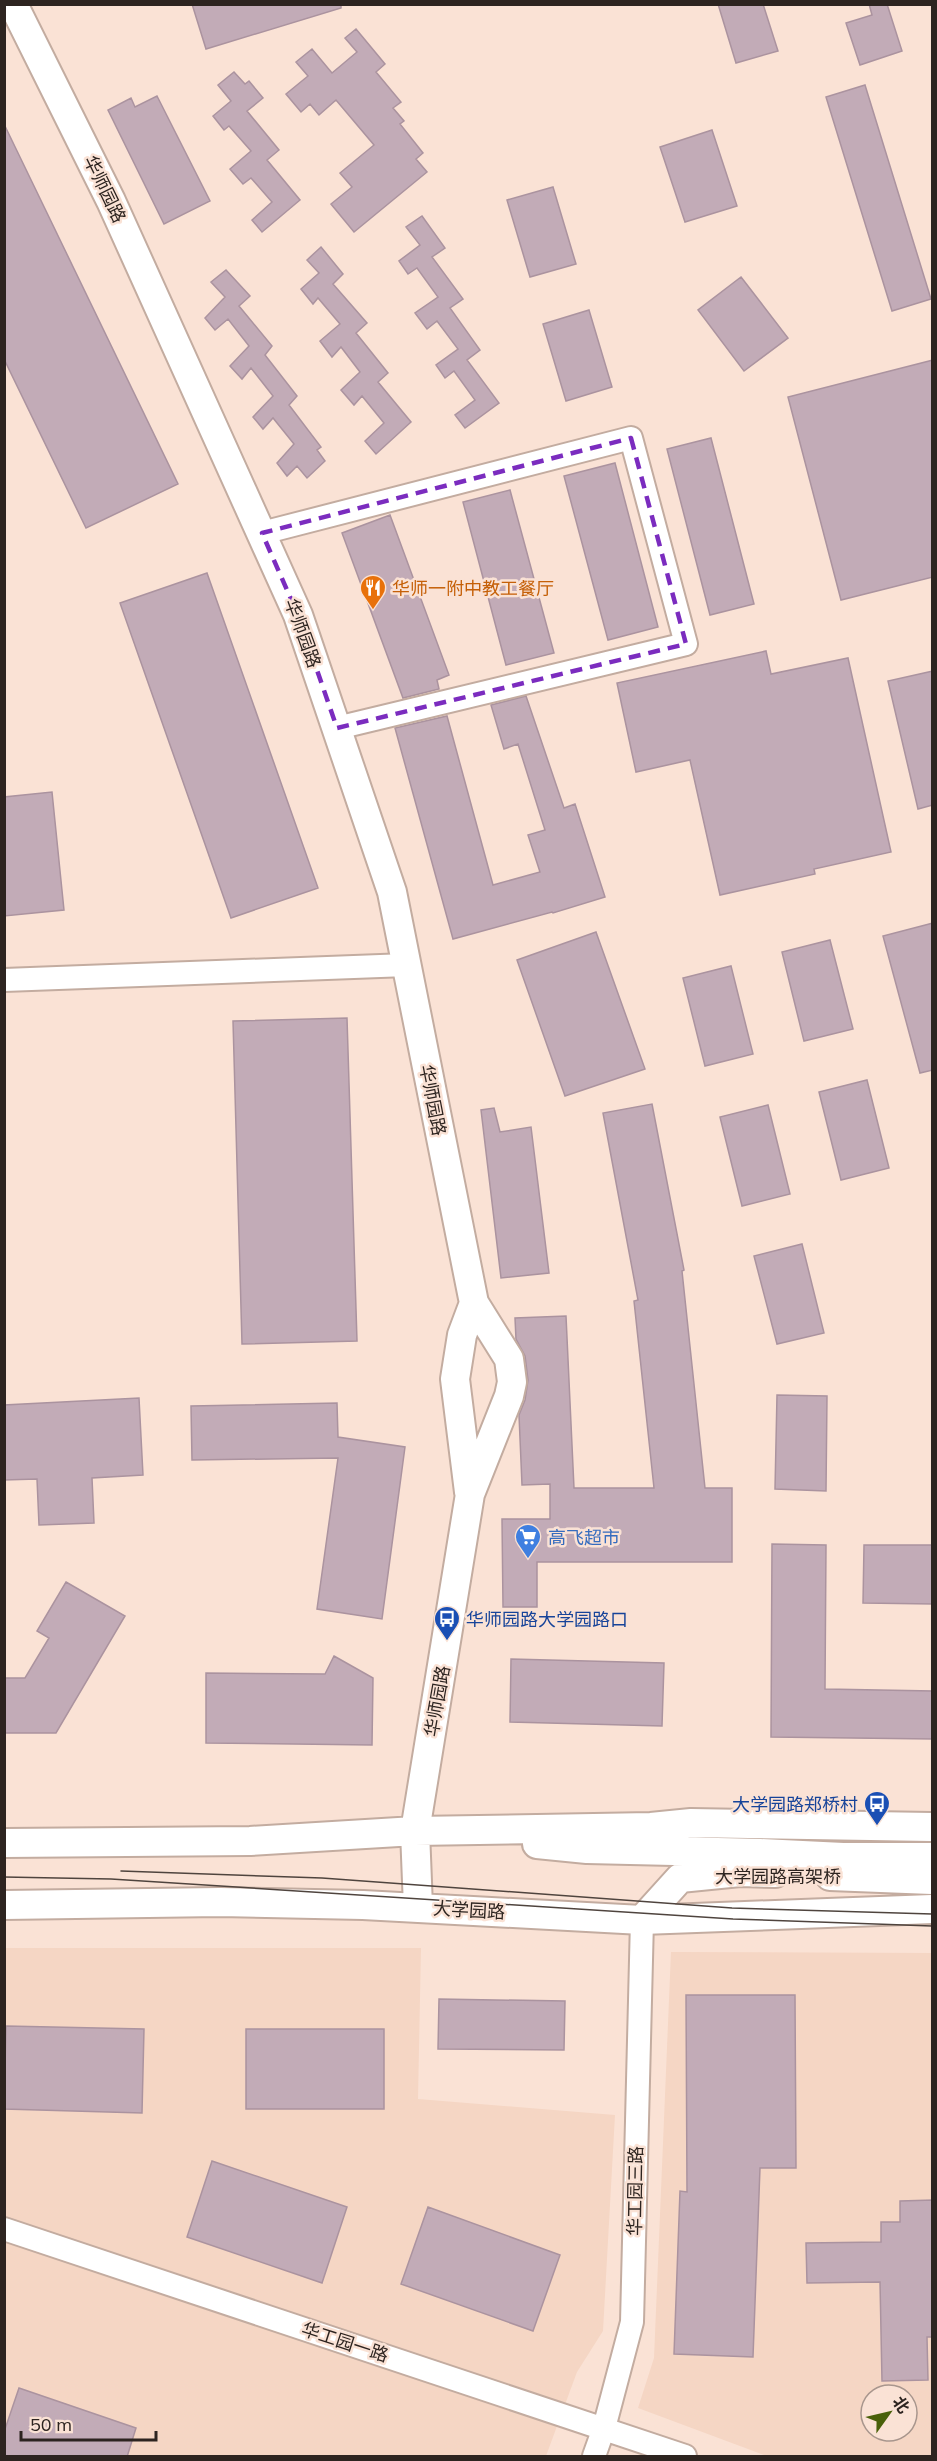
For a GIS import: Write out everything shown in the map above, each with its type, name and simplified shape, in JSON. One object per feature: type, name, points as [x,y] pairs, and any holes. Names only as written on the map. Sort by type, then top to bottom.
[{"type":"main road","name":"华师园路","points":[[13,4],[111,201],[298,615],[392,892],[474,1303]]},
{"type":"main road","points":[[470,1494],[455,1379],[462,1335],[474,1303]]},
{"type":"main road","points":[[470,1494],[509,1396],[512,1382],[509,1359],[474,1303]]},
{"type":"main road","name":"华师园路","points":[[418,1907],[415,1831],[470,1494]]},
{"type":"main road","points":[[4,1843],[250,1841],[415,1831],[651,1827],[691,1823],[933,1827]]},
{"type":"main road","points":[[415,1831],[587,1849],[761,1863],[843,1857],[933,1857]]},
{"type":"main road","name":"大学园路高架桥","points":[[642,1920],[680,1878],[740,1872],[761,1863],[933,1880]]},
{"type":"main road","name":"大学园路","points":[[4,1905],[220,1902],[418,1907],[642,1920],[933,1910]]},
{"type":"street","points":[[262,533],[632,438],[686,645],[337,728]]},
{"type":"street","points":[[4,980],[406,965]]},
{"type":"street","name":"华工园三路","points":[[594,2457],[632,2322],[642,1920]]},
{"type":"street","name":"华工园一路","points":[[4,2229],[686,2457]]},
{"type":"highlighted area","points":[[631,438],[686,644],[337,728],[298,615],[262,533]]},
{"type":"shaded area","points":[[5,1948],[421,1948],[418,2099],[615,2115],[603,2331],[577,2372],[546,2456],[5,2456]]},
{"type":"shaded area","points":[[671,1952],[932,1953],[932,2456],[767,2456],[638,2408],[654,2358]]},
{"type":"building","points":[[192,4],[341,4],[341,8],[206,49]]},
{"type":"building","points":[[718,4],[763,4],[778,51],[736,63]]},
{"type":"building","points":[[869,4],[887,4],[902,51],[860,65],[846,23],[872,15]]},
{"type":"building","points":[[356,29],[385,64],[376,72],[401,102],[393,108],[404,121],[400,124],[423,153],[416,159],[427,172],[354,232],[331,204],[352,187],[340,173],[374,145],[336,100],[319,115],[310,104],[301,112],[286,94],[308,76],[296,62],[312,49],[332,73],[357,52],[345,38]]},
{"type":"building","points":[[234,72],[245,84],[249,81],[263,98],[247,111],[279,150],[267,160],[300,200],[262,232],[252,220],[272,202],[251,178],[243,184],[230,169],[251,151],[229,126],[224,130],[213,116],[231,101],[218,85]]},
{"type":"building","points":[[865,85],[931,299],[892,311],[826,97]]},
{"type":"building","points":[[157,96],[210,201],[164,224],[108,110],[131,98],[135,107]]},
{"type":"building","points":[[4,124],[178,484],[86,528],[4,359]]},
{"type":"building","points":[[712,130],[737,206],[685,222],[660,147]]},
{"type":"building","points":[[553,187],[576,264],[530,277],[507,200]]},
{"type":"building","points":[[422,216],[445,248],[432,257],[463,299],[450,308],[480,350],[467,360],[499,403],[465,428],[455,415],[475,400],[454,371],[445,378],[436,365],[458,349],[437,321],[427,329],[415,313],[438,297],[417,268],[408,274],[399,261],[420,245],[406,227]]},
{"type":"building","points":[[321,247],[343,274],[333,284],[367,323],[356,333],[388,373],[378,382],[411,422],[376,454],[365,441],[384,423],[362,396],[354,405],[341,390],[360,372],[341,347],[332,357],[320,341],[340,324],[318,298],[313,304],[301,289],[319,273],[307,260]]},
{"type":"building","points":[[226,270],[250,296],[239,306],[272,346],[265,355],[297,396],[289,405],[321,447],[317,450],[325,461],[307,478],[297,466],[287,476],[277,463],[294,444],[273,418],[263,429],[253,417],[273,396],[251,368],[242,379],[230,366],[249,346],[228,319],[215,330],[205,318],[225,297],[211,282]]},
{"type":"building","points":[[741,277],[788,338],[744,371],[698,310]]},
{"type":"building","points":[[589,310],[612,387],[566,401],[543,324]]},
{"type":"building","points":[[933,360],[933,577],[841,600],[788,397]]},
{"type":"building","points":[[711,438],[754,604],[710,615],[667,449]]},
{"type":"building","points":[[615,463],[658,627],[608,640],[564,476]]},
{"type":"building","points":[[510,490],[554,653],[506,665],[463,502]]},
{"type":"building","points":[[390,515],[449,675],[437,680],[439,689],[403,698],[342,533]]},
{"type":"building","points":[[207,573],[318,888],[231,918],[120,603]]},
{"type":"building","points":[[766,651],[771,674],[848,658],[891,852],[814,869],[815,874],[720,895],[690,760],[636,772],[617,683]]},
{"type":"building","points":[[933,671],[933,805],[918,809],[888,681]]},
{"type":"building","points":[[526,696],[564,808],[575,804],[605,897],[453,939],[395,728],[447,716],[493,885],[540,872],[528,835],[545,830],[518,744],[504,749],[491,705]]},
{"type":"building","points":[[52,792],[64,910],[4,916],[4,797]]},
{"type":"building","points":[[933,923],[933,1070],[920,1073],[883,936]]},
{"type":"building","points":[[596,932],[645,1069],[565,1096],[517,960]]},
{"type":"building","points":[[830,940],[853,1029],[804,1041],[782,952]]},
{"type":"building","points":[[731,966],[753,1054],[705,1066],[683,978]]},
{"type":"building","points":[[347,1018],[357,1341],[242,1344],[233,1021]]},
{"type":"building","points":[[867,1080],[889,1168],[841,1180],[819,1092]]},
{"type":"building","points":[[652,1104],[684,1270],[682,1271],[705,1488],[732,1488],[732,1562],[537,1562],[537,1607],[503,1607],[502,1519],[550,1519],[550,1484],[522,1485],[519,1415],[525,1400],[528,1380],[525,1356],[516,1339],[515,1318],[566,1316],[574,1488],[654,1488],[634,1301],[638,1300],[603,1113]]},
{"type":"building","points":[[768,1105],[790,1194],[742,1206],[720,1117]]},
{"type":"building","points":[[494,1108],[500,1132],[531,1127],[549,1273],[501,1278],[481,1110]]},
{"type":"building","points":[[802,1244],[824,1333],[777,1344],[754,1256]]},
{"type":"building","points":[[777,1395],[827,1396],[826,1491],[775,1489]]},
{"type":"building","points":[[139,1398],[143,1475],[92,1478],[94,1523],[39,1525],[37,1479],[4,1480],[4,1405]]},
{"type":"building","points":[[337,1403],[338,1437],[405,1447],[382,1619],[317,1609],[338,1458],[192,1460],[191,1406]]},
{"type":"building","points":[[772,1544],[826,1545],[825,1689],[933,1691],[933,1739],[771,1737]]},
{"type":"building","points":[[864,1545],[933,1545],[933,1604],[863,1603]]},
{"type":"building","points":[[66,1582],[125,1616],[56,1733],[4,1733],[4,1678],[25,1678],[49,1638],[37,1631]]},
{"type":"building","points":[[334,1656],[373,1678],[372,1745],[206,1743],[206,1673],[325,1674]]},
{"type":"building","points":[[511,1659],[664,1663],[662,1726],[510,1722]]},
{"type":"building","points":[[686,1995],[795,1995],[796,2168],[760,2168],[753,2357],[674,2354],[680,2191],[687,2192]]},
{"type":"building","points":[[439,1999],[565,2001],[564,2050],[438,2049]]},
{"type":"building","points":[[6,2026],[144,2029],[142,2113],[4,2109]]},
{"type":"building","points":[[246,2029],[384,2029],[384,2109],[246,2109]]},
{"type":"building","points":[[212,2161],[347,2207],[322,2283],[187,2237]]},
{"type":"building","points":[[933,2200],[933,2337],[927,2337],[928,2380],[882,2381],[880,2282],[807,2283],[806,2243],[881,2242],[881,2222],[900,2222],[900,2201]]},
{"type":"building","points":[[428,2207],[560,2255],[533,2331],[401,2284]]},
{"type":"building","points":[[19,2388],[136,2428],[127,2457],[4,2457],[4,2432]]},
{"type":"tram line","points":[[121,1871],[322,1878],[732,1908],[932,1914]]},
{"type":"tram line","points":[[4,1877],[111,1879],[733,1919],[932,1926]]},
{"type":"place","name":"华师一附中教工餐厅","points":[[373,611]]},
{"type":"place","name":"高飞超市","points":[[528,1560]]},
{"type":"place","name":"华师园路大学园路口","points":[[447,1642]]},
{"type":"place","name":"大学园路郑桥村","points":[[877,1827]]}]
